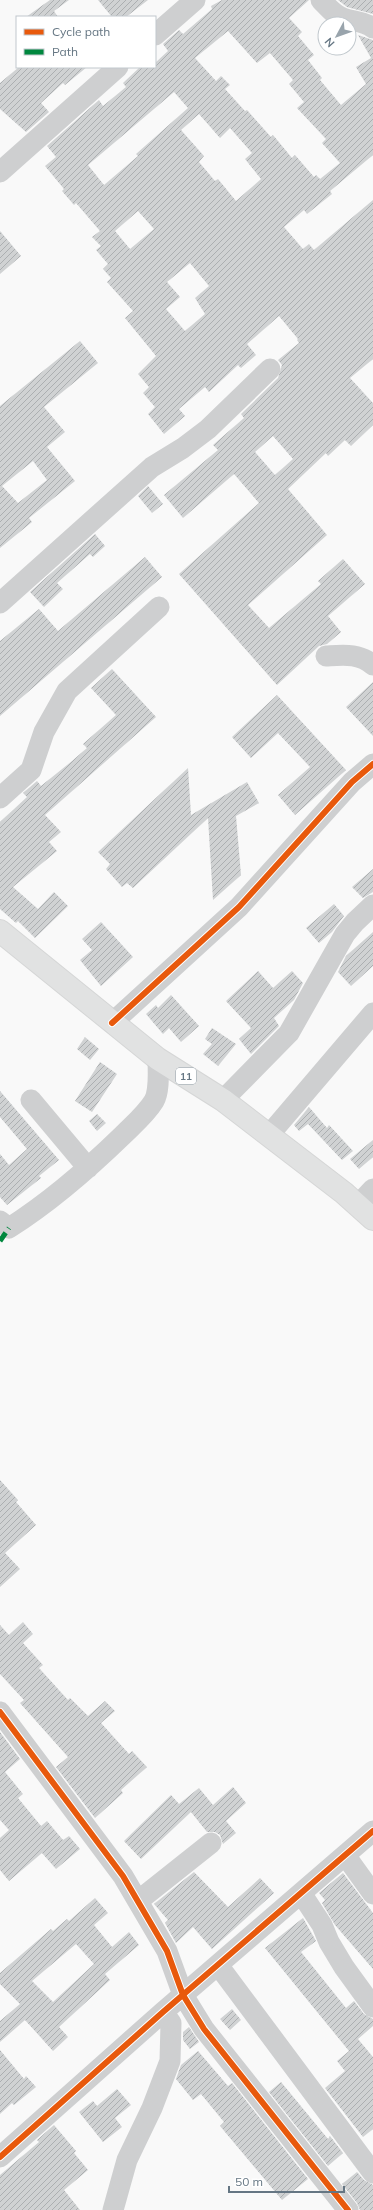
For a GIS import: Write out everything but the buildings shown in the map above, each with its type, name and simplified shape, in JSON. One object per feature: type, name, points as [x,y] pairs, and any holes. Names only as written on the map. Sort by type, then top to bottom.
[{"type":"highway","name":"11","points":[[0,931],[158,1059],[223,1100],[366,1212]]},
{"type":"street","points":[[156,34],[195,0]]},
{"type":"street","points":[[322,0],[333,12],[342,17],[360,21],[373,28]]},
{"type":"street","points":[[0,172],[117,68]]},
{"type":"street","points":[[0,603],[152,468],[183,448],[214,424],[270,369]]},
{"type":"street","points":[[0,798],[30,770],[44,732],[67,691],[159,607]]},
{"type":"street","points":[[326,656],[360,656],[373,665]]},
{"type":"street","points":[[112,1023],[239,907],[352,782],[373,764]]},
{"type":"street","points":[[223,1100],[289,1034],[345,934],[373,905]]},
{"type":"street","points":[[269,1135],[373,1012]]},
{"type":"street","points":[[0,1221],[8,1228],[42,1205],[88,1168],[135,1124],[154,1100],[157,1086],[158,1059]]},
{"type":"street","points":[[31,1100],[88,1168]]},
{"type":"street","points":[[366,1212],[373,1189]]},
{"type":"street","points":[[0,1712],[123,1876],[167,1951],[183,1995],[204,2029],[348,2210]]},
{"type":"street","points":[[2,2150],[373,1832]]},
{"type":"street","points":[[138,1901],[211,1843]]},
{"type":"street","points":[[345,1855],[373,1894]]},
{"type":"street","points":[[301,1893],[322,1925],[329,1942],[344,1967],[373,2007]]},
{"type":"street","points":[[218,1965],[373,2173]]},
{"type":"street","points":[[113,2210],[127,2160],[152,2108],[170,2061],[171,2023],[163,2012]]},
{"type":"marked path","points":[[0,1241],[9,1228]]},
{"type":"cycle path","points":[[112,1023],[239,907],[352,782],[373,764]]},
{"type":"cycle path","points":[[0,1712],[123,1876],[167,1951],[183,1995],[204,2029],[348,2210]]},
{"type":"cycle path","points":[[0,2157],[163,2012],[373,1831]]}]
